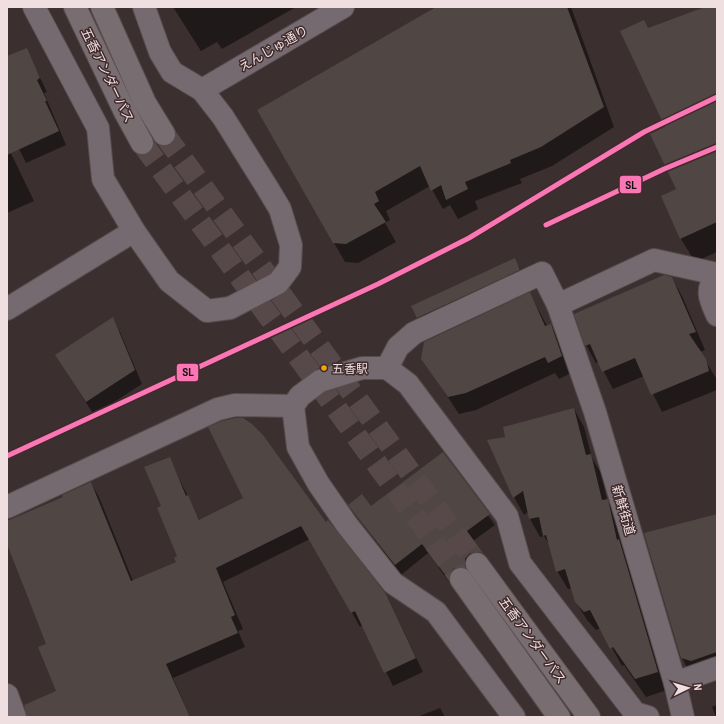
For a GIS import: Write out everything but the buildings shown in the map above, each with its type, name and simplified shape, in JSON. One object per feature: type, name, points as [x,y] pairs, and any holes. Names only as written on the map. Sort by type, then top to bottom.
[{"type":"main road","name":"五香アンダーパス","points":[[75,7],[142,143]]},
{"type":"main road","name":"五香アンダーパス","points":[[102,7],[145,103],[164,134]]},
{"type":"main road","name":"五香アンダーパス","points":[[477,564],[589,717]]},
{"type":"main road","name":"五香アンダーパス","points":[[461,579],[559,717]]},
{"type":"street","points":[[34,7],[98,128],[103,179],[134,231],[169,281],[207,311],[230,308],[278,283],[290,267],[291,245],[280,209],[223,117],[202,90],[172,72],[160,52],[144,7]]},
{"type":"street","name":"えんじゅ通り","points":[[202,90],[343,7]]},
{"type":"street","points":[[7,310],[134,231]]},
{"type":"street","points":[[558,305],[654,260],[717,274]]},
{"type":"street","name":"新鮮街道","points":[[387,368],[398,347],[414,333],[542,273],[558,305],[596,412],[675,683],[675,715]]},
{"type":"street","points":[[717,278],[710,288],[709,298],[717,315]]},
{"type":"street","points":[[514,717],[436,612],[394,583],[347,525],[318,483],[298,448],[293,406],[300,396],[320,381],[362,368],[387,368],[412,390],[507,516],[520,563],[635,714],[648,717]]},
{"type":"street","points":[[7,507],[218,409],[235,405],[293,406]]},
{"type":"street","points":[[675,683],[717,668]]},
{"type":"street","points":[[7,695],[16,717]]},
{"type":"tunnel","points":[[164,134],[477,564]]},
{"type":"tunnel","points":[[142,143],[461,579]]},
{"type":"transit line","name":"SL","points":[[7,456],[378,284],[469,238],[644,132],[717,97]]},
{"type":"transit line","name":"SL","points":[[546,225],[664,169],[717,147]]},
{"type":"place","name":"五香駅","points":[[324,368]]}]
